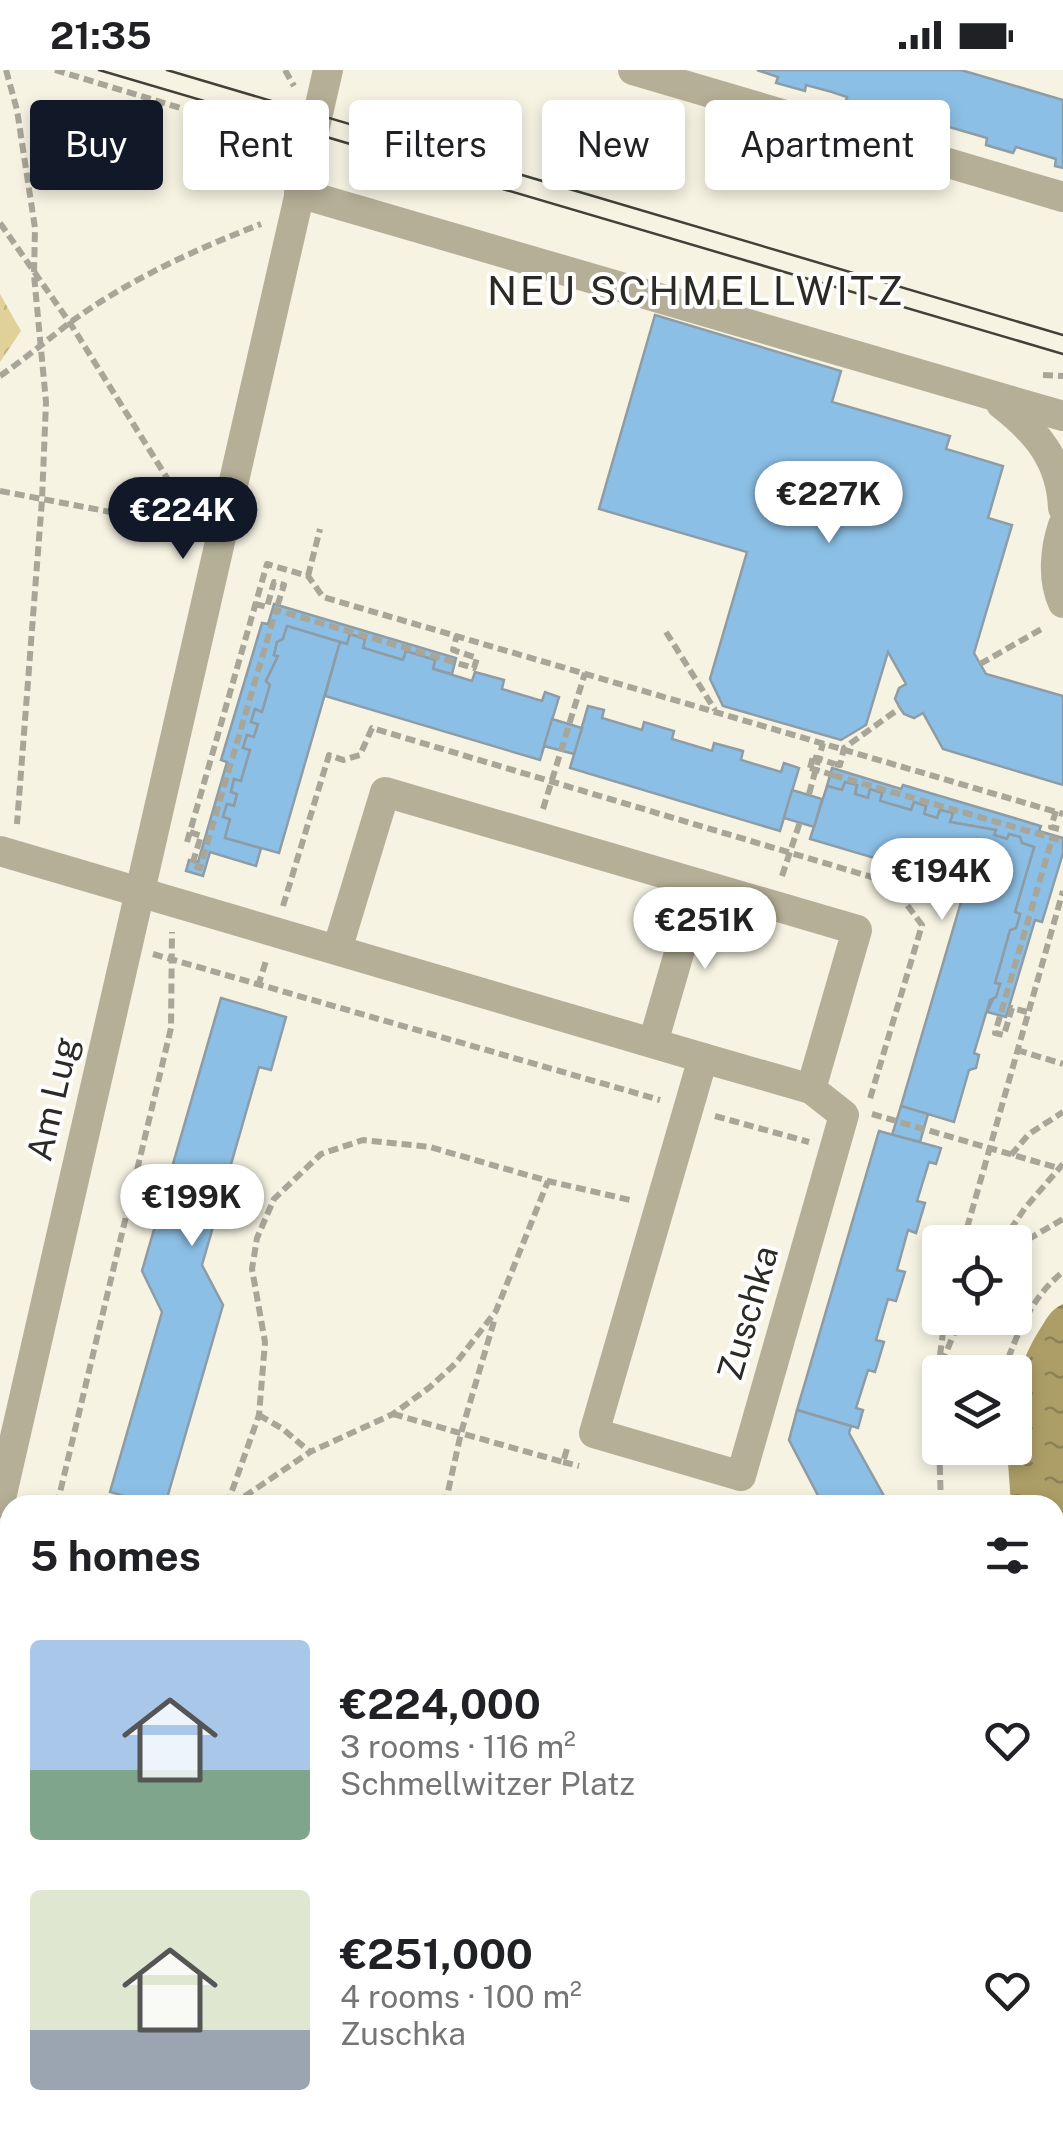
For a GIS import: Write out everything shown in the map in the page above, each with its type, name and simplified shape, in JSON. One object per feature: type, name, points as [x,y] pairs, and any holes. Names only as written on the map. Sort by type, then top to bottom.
[{"type":"street","name":"Am Lug","points":[[321,100],[328,70]]},
{"type":"street","points":[[633,70],[1063,198]]},
{"type":"street","name":"Am Lug","points":[[2,1495],[300,190]]},
{"type":"street","points":[[299,193],[1063,416]]},
{"type":"street","points":[[988,394],[1032,428],[1052,458],[1062,489],[1063,508]]},
{"type":"street","points":[[1055,614],[1055,548],[1063,524]]},
{"type":"street","points":[[7,853],[139,891],[337,950],[703,1058],[811,1089],[857,930],[385,792],[337,950]]},
{"type":"street","points":[[653,1043],[699,884]]},
{"type":"street","name":"Zuschka","points":[[703,1058],[594,1433],[741,1476],[844,1115],[811,1089]]},
{"type":"path","points":[[6,70],[17,110],[35,228],[34,275],[46,402],[42,500],[7,853]]},
{"type":"path","points":[[55,70],[183,109]]},
{"type":"path","points":[[0,376],[70,323],[154,271],[270,220]]},
{"type":"path","points":[[0,222],[70,323],[198,528],[0,491]]},
{"type":"path","points":[[1029,370],[1063,376]]},
{"type":"path","points":[[308,576],[320,529]]},
{"type":"path","points":[[190,832],[201,836],[192,865],[200,868],[284,585],[274,582],[267,607],[256,604]]},
{"type":"path","points":[[276,610],[474,668],[477,658],[452,650],[457,636]]},
{"type":"path","points":[[980,664],[1055,614]]},
{"type":"path","points":[[666,632],[714,710]]},
{"type":"path","points":[[532,835],[554,782],[585,672]]},
{"type":"path","points":[[900,708],[844,748],[840,765],[813,757],[810,768],[1063,842]]},
{"type":"path","points":[[808,794],[823,742]]},
{"type":"path","points":[[1056,812],[1051,827],[1063,830]]},
{"type":"path","points":[[772,905],[800,822]]},
{"type":"path","points":[[1027,1012],[1012,1008],[1004,1035],[994,1033],[1052,838]]},
{"type":"path","points":[[969,1225],[1063,891]]},
{"type":"path","points":[[126,945],[834,1150]]},
{"type":"path","points":[[1016,1050],[1063,1064]]},
{"type":"path","points":[[1010,1154],[1029,1134],[1063,1112]]},
{"type":"path","points":[[866,1113],[1061,1166],[1013,1225]]},
{"type":"path","points":[[233,1495],[259,1415],[265,1342],[252,1268],[257,1238],[274,1199],[321,1154],[363,1140],[413,1145],[640,1202]]},
{"type":"path","points":[[447,1495],[496,1311],[548,1181]]},
{"type":"path","points":[[1032,1237],[1063,1219]]},
{"type":"path","points":[[1009,1355],[1036,1300],[1063,1272]]},
{"type":"path","points":[[245,1495],[310,1452],[393,1414],[430,1387],[456,1363],[496,1311]]},
{"type":"path","points":[[393,1414],[579,1466]]},
{"type":"path","points":[[259,1415],[283,1428],[310,1452]]},
{"type":"path","points":[[563,1462],[568,1444]]},
{"type":"path","points":[[940,1465],[941,1495]]},
{"type":"green space","points":[[0,294],[21,331],[0,362]]},
{"type":"water","points":[[1063,1304],[1063,1495],[1010,1495],[1008,1465],[1032,1465],[1032,1355],[1027,1355],[1048,1316]]},
{"type":"building","points":[[757,70],[961,70],[1063,100],[1063,168],[1055,166],[1056,159],[1016,147],[1013,153],[986,145],[987,138],[950,127],[950,100],[846,100],[847,97],[806,85],[805,91],[776,83],[778,77]]},
{"type":"building","points":[[655,315],[841,371],[832,402],[950,436],[946,449],[1003,466],[988,518],[1012,525],[974,653],[986,674],[1063,696],[1063,785],[943,749],[923,713],[914,718],[900,708],[895,699],[899,688],[906,684],[888,652],[866,725],[841,740],[723,706],[710,679],[747,552],[599,509]]},
{"type":"building","points":[[274,604],[456,658],[452,674],[433,669],[435,660],[406,651],[403,660],[363,648],[365,639],[350,634],[347,644],[287,626],[283,639],[277,642],[274,655],[278,656],[266,681],[270,685],[262,712],[255,709],[251,722],[258,724],[254,737],[247,735],[243,748],[250,750],[241,781],[234,779],[234,806],[227,804],[223,817],[230,819],[225,838],[261,848],[256,866],[210,852],[203,876],[186,871],[189,860],[198,862],[227,762],[221,760],[262,623],[268,624]]},
{"type":"building","points":[[287,626],[340,642],[279,853],[225,838],[230,819],[223,817],[227,804],[234,806],[234,779],[241,781],[250,750],[243,748],[247,735],[254,737],[258,724],[251,722],[255,709],[262,712],[270,685],[266,681],[278,656],[274,655],[277,642],[283,639]]},
{"type":"building","points":[[350,634],[365,639],[363,648],[403,660],[406,651],[435,660],[433,669],[472,681],[475,672],[504,680],[502,689],[542,701],[545,692],[559,697],[540,760],[325,696],[340,642],[347,644]]},
{"type":"building","points":[[588,706],[604,710],[602,718],[642,730],[644,722],[674,731],[672,739],[712,751],[714,743],[743,751],[741,760],[781,772],[784,763],[799,768],[780,831],[570,768]]},
{"type":"building","points":[[552,719],[582,728],[574,754],[544,746]]},
{"type":"building","points":[[832,768],[1041,826],[1039,831],[1063,838],[1063,853],[1042,922],[1035,920],[1006,1017],[987,1012],[1000,984],[995,983],[1010,930],[1016,928],[1020,914],[1015,912],[1034,847],[1022,843],[1020,837],[1009,834],[1007,839],[994,835],[996,830],[950,822],[953,813],[940,810],[937,818],[924,814],[926,806],[914,802],[911,810],[880,801],[882,793],[870,789],[868,798],[855,794],[857,785],[845,782],[842,790],[827,786]]},
{"type":"building","points":[[845,782],[857,785],[855,794],[868,798],[870,789],[882,793],[880,801],[911,810],[914,802],[926,806],[924,814],[937,818],[940,810],[953,813],[950,822],[996,830],[994,835],[1007,839],[1009,834],[1020,837],[1022,843],[1034,847],[1015,912],[1020,914],[1016,928],[1010,930],[995,983],[1000,984],[996,997],[990,1000],[974,1053],[979,1055],[976,1068],[969,1070],[954,1122],[901,1106],[966,885],[810,839],[827,786],[842,790]]},
{"type":"building","points":[[792,790],[822,799],[814,827],[784,818]]},
{"type":"building","points":[[221,998],[286,1017],[271,1070],[259,1067],[202,1265],[223,1305],[168,1495],[110,1492],[162,1312],[142,1271]]},
{"type":"building","points":[[901,1106],[928,1114],[920,1142],[892,1135]]},
{"type":"building","points":[[879,1131],[941,1148],[936,1164],[929,1162],[917,1201],[925,1203],[916,1233],[908,1230],[897,1270],[905,1272],[896,1301],[888,1299],[876,1340],[884,1342],[875,1372],[868,1370],[856,1408],[863,1410],[858,1428],[797,1410]]},
{"type":"building","points":[[797,1410],[851,1426],[849,1433],[883,1495],[818,1495],[789,1440]]},
{"type":"tram line","points":[[99,70],[1063,354]]},
{"type":"tram line","points":[[167,70],[1063,335]]},
{"type":"district","name":"NEU SCHMELLWITZ","points":[[696,291]]}]
